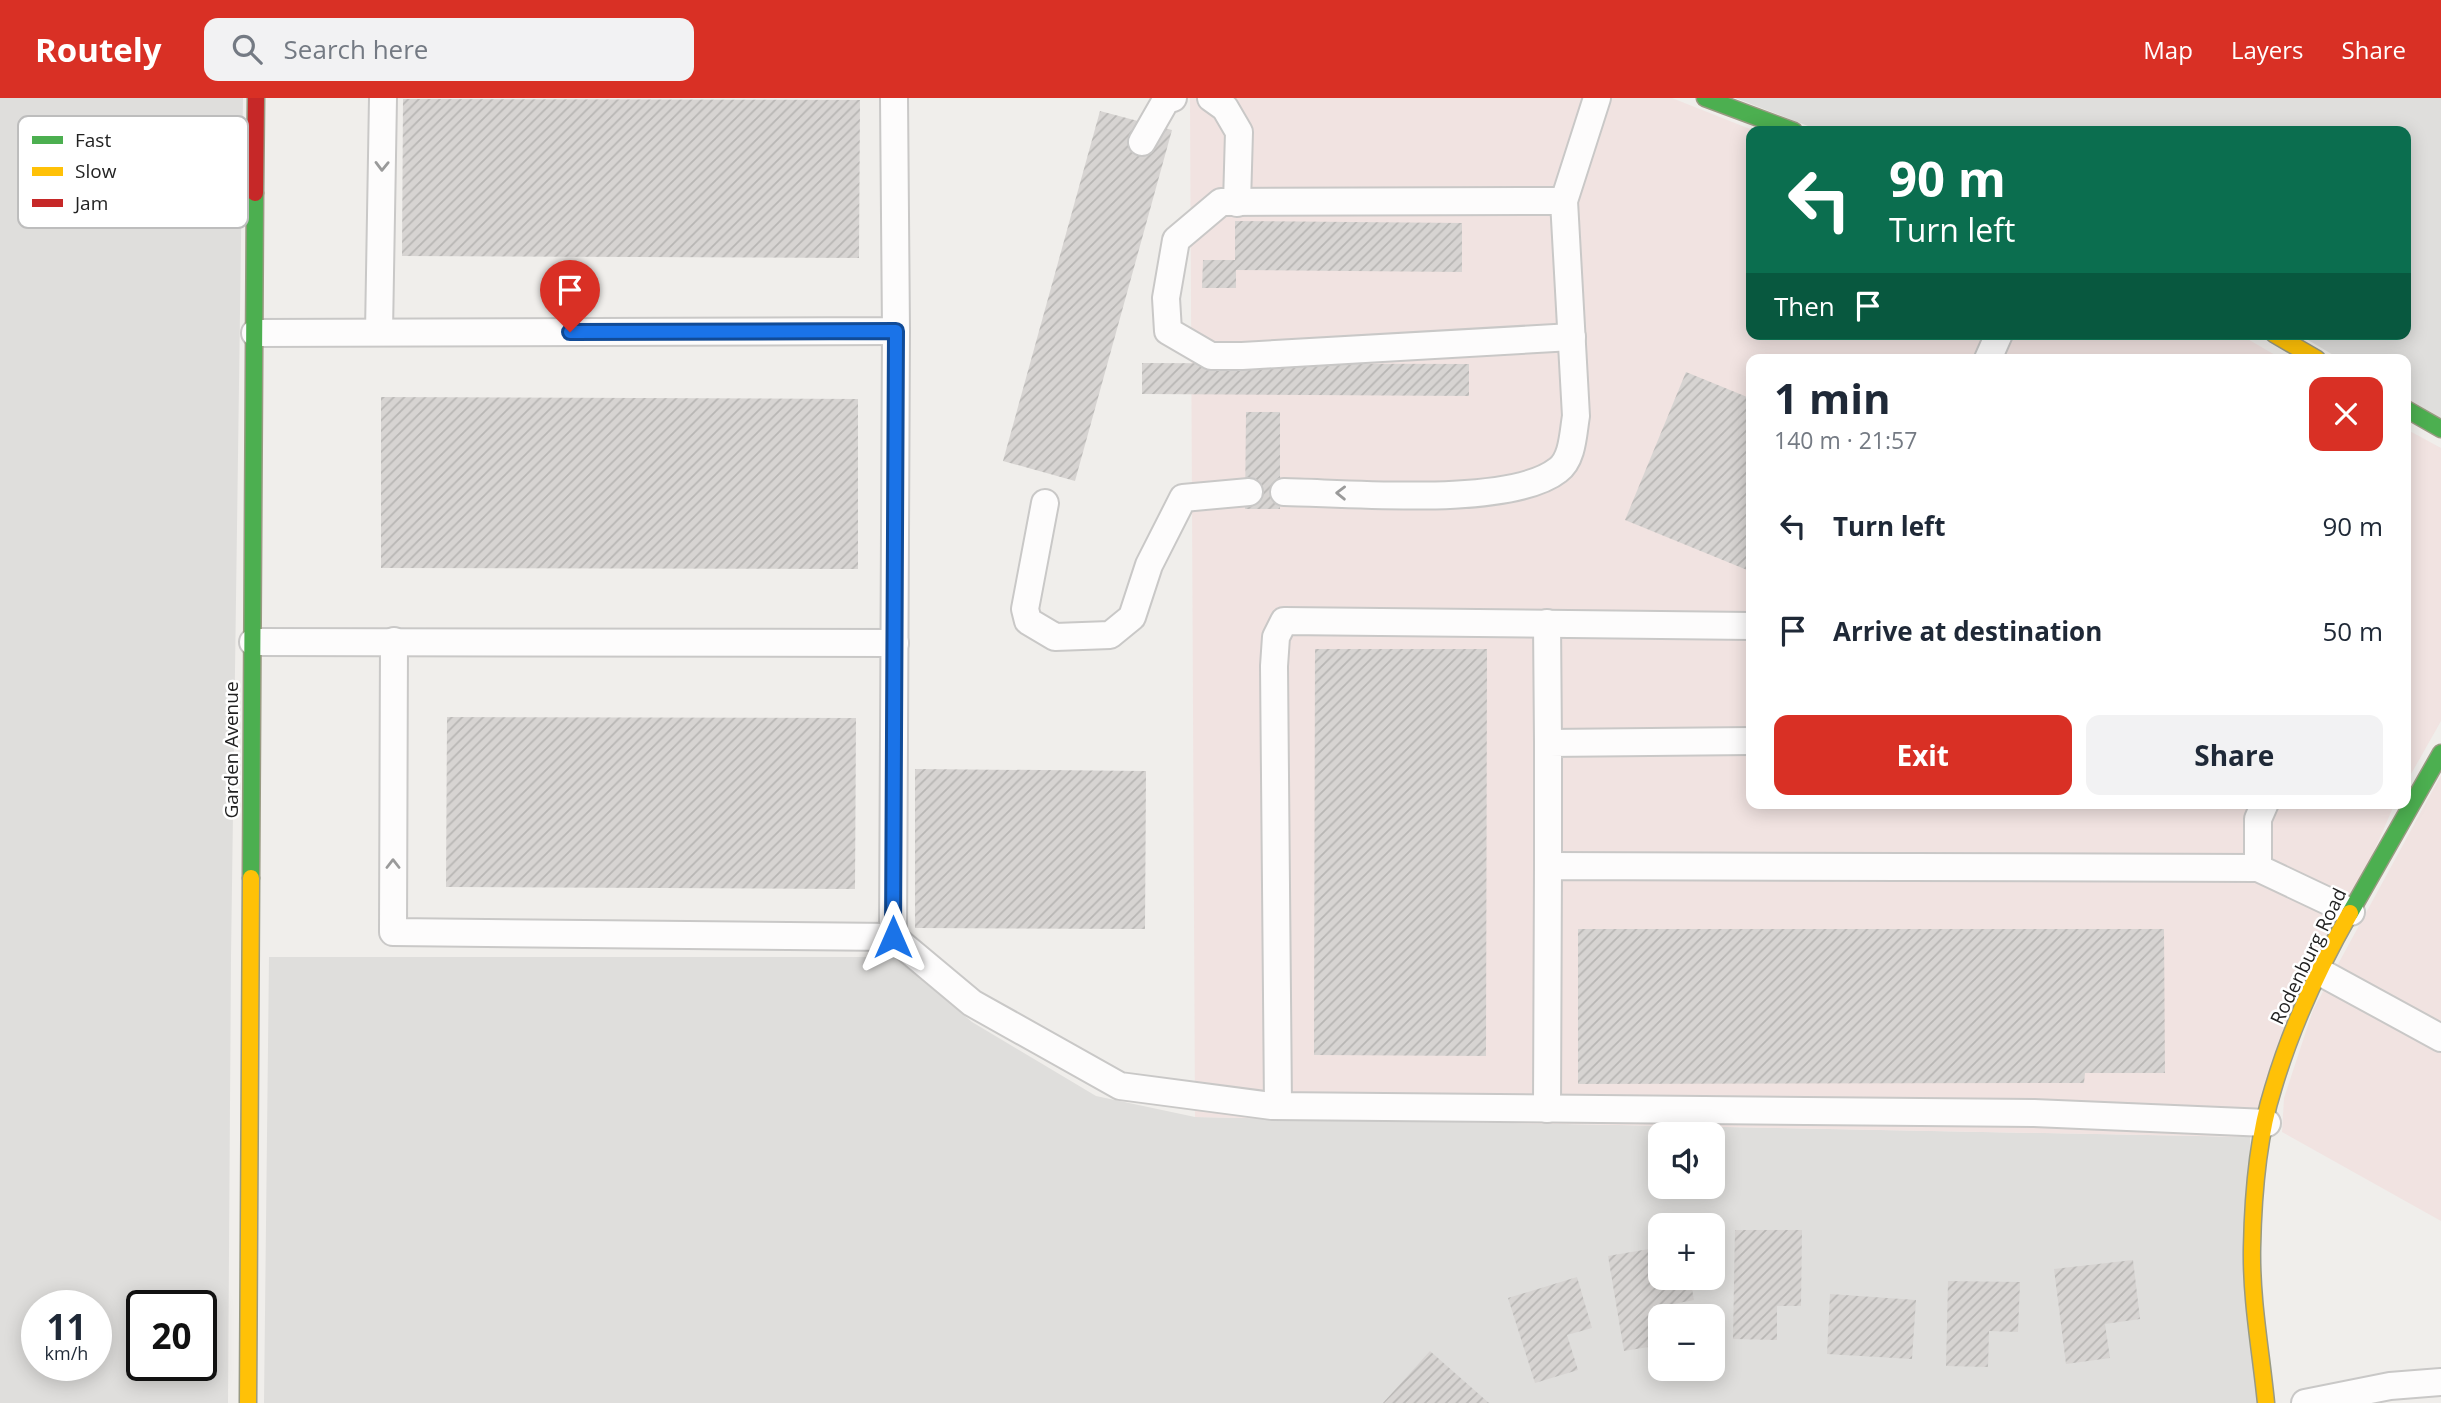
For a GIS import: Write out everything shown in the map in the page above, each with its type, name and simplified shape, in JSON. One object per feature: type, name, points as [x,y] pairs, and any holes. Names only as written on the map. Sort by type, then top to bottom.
[{"type":"street","name":"Garden Avenue","points":[[248,1403],[256,98]]},
{"type":"street","points":[[1705,98],[1781,126]]},
{"type":"street","points":[[2284,340],[2308,354]]},
{"type":"street","points":[[2411,412],[2441,429]]},
{"type":"street","name":"Rodenburg Road","points":[[2266,1403],[2252,1249],[2257,1167],[2272,1091],[2303,1006],[2320,972],[2351,912],[2437,768]]},
{"type":"lane","points":[[379,332],[383,98]]},
{"type":"lane","points":[[893,937],[896,331],[894,98]]},
{"type":"lane","points":[[1142,142],[1166,100],[1173,98]]},
{"type":"lane","points":[[1211,98],[1225,108],[1239,132],[1237,203]]},
{"type":"lane","points":[[1284,492],[1454,495],[1507,490],[1541,480],[1560,469],[1570,450],[1576,415],[1564,201],[1597,98]]},
{"type":"lane","points":[[1564,201],[1220,202],[1176,240],[1166,298],[1168,331],[1211,356],[1572,337]]},
{"type":"lane","points":[[255,333],[896,331]]},
{"type":"lane","points":[[1045,503],[1025,609],[1028,621],[1055,637],[1110,635],[1132,617],[1149,565],[1183,498],[1249,492]]},
{"type":"lane","points":[[1278,1106],[1274,666],[1276,637],[1284,621],[1746,626]]},
{"type":"lane","points":[[1547,623],[1547,1109]]},
{"type":"lane","points":[[394,641],[393,932],[893,937],[972,1003],[1120,1086],[1278,1106],[2035,1113],[2267,1123]]},
{"type":"lane","points":[[253,642],[895,643]]},
{"type":"lane","points":[[1548,743],[1746,741]]},
{"type":"lane","points":[[2258,868],[2258,819],[2262,809]]},
{"type":"lane","points":[[1548,866],[2258,868],[2351,912]]},
{"type":"lane","points":[[2320,972],[2441,1038]]},
{"type":"lane","points":[[2305,1403],[2390,1386],[2441,1382]]},
{"type":"shaded area","points":[[0,98],[243,98],[243,116],[18,116],[18,228],[241,228],[228,1403],[0,1403]]},
{"type":"shaded area","points":[[1190,98],[1672,98],[1746,127],[1746,340],[2249,340],[2273,354],[1746,354],[1746,809],[2392,809],[2250,1137],[1725,1127],[1725,1122],[1648,1122],[1648,1126],[1195,1117]]},
{"type":"shaded area","points":[[1735,98],[2441,98],[2441,418],[2411,401],[2411,354],[2332,354],[2308,340],[2411,340],[2411,126],[1808,126]]},
{"type":"shaded area","points":[[2411,432],[2441,448],[2441,721],[2411,774]]},
{"type":"shaded area","points":[[2441,775],[2441,1221],[2282,1132],[2284,1098],[2313,1010]]},
{"type":"shaded area","points":[[269,957],[894,957],[972,1022],[1096,1096],[1195,1117],[1648,1126],[1648,1199],[1725,1199],[1725,1127],[2250,1137],[2266,1403],[264,1403]]},
{"type":"building","points":[[403,99],[860,100],[859,258],[402,256]]},
{"type":"building","points":[[1100,111],[1172,130],[1075,481],[1003,461]]},
{"type":"building","points":[[1235,221],[1462,223],[1462,272],[1236,270],[1236,288],[1202,288],[1203,260],[1235,260]]},
{"type":"building","points":[[1142,363],[1469,364],[1469,396],[1142,394]]},
{"type":"building","points":[[1686,372],[1746,397],[1746,570],[1625,520]]},
{"type":"building","points":[[381,397],[858,399],[858,569],[381,568]]},
{"type":"building","points":[[1246,412],[1280,412],[1280,509],[1245,509]]},
{"type":"building","points":[[1315,649],[1487,649],[1486,1056],[1314,1055]]},
{"type":"building","points":[[447,717],[856,718],[855,889],[446,887]]},
{"type":"building","points":[[915,769],[1146,771],[1145,929],[915,928]]},
{"type":"building","points":[[1578,929],[2164,929],[2165,1073],[2085,1073],[2084,1083],[1578,1084]]},
{"type":"building","points":[[1735,1230],[1802,1230],[1801,1306],[1777,1306],[1777,1340],[1733,1339]]},
{"type":"building","points":[[1648,1249],[1648,1290],[1692,1290],[1694,1300],[1673,1304],[1648,1304],[1648,1347],[1624,1351],[1608,1256]]},
{"type":"building","points":[[2133,1260],[2140,1319],[2105,1324],[2110,1358],[2066,1364],[2054,1269]]},
{"type":"building","points":[[1577,1277],[1592,1328],[1567,1335],[1578,1370],[1535,1383],[1508,1298]]},
{"type":"building","points":[[1948,1281],[2020,1282],[2018,1332],[1989,1331],[1988,1367],[1946,1366]]},
{"type":"building","points":[[1830,1294],[1916,1300],[1912,1359],[1827,1354]]},
{"type":"building","points":[[1430,1351],[1489,1403],[1383,1403]]},
{"type":"traffic: fast","points":[[1705,98],[1781,126]]},
{"type":"traffic: fast","points":[[251,878],[255,193]]},
{"type":"traffic: fast","points":[[2411,412],[2441,429]]},
{"type":"traffic: fast","points":[[2411,806],[2441,753]]},
{"type":"traffic: fast","points":[[2350,913],[2409,809]]},
{"type":"traffic: slow","points":[[2284,340],[2308,354]]},
{"type":"traffic: slow","points":[[248,1403],[251,878]]},
{"type":"traffic: slow","points":[[2266,1403],[2252,1267],[2253,1208],[2260,1148],[2268,1108],[2288,1044],[2316,977],[2350,913]]},
{"type":"traffic: jam","points":[[255,193],[256,98]]},
{"type":"route","points":[[570,332],[896,331],[893,937]]}]
